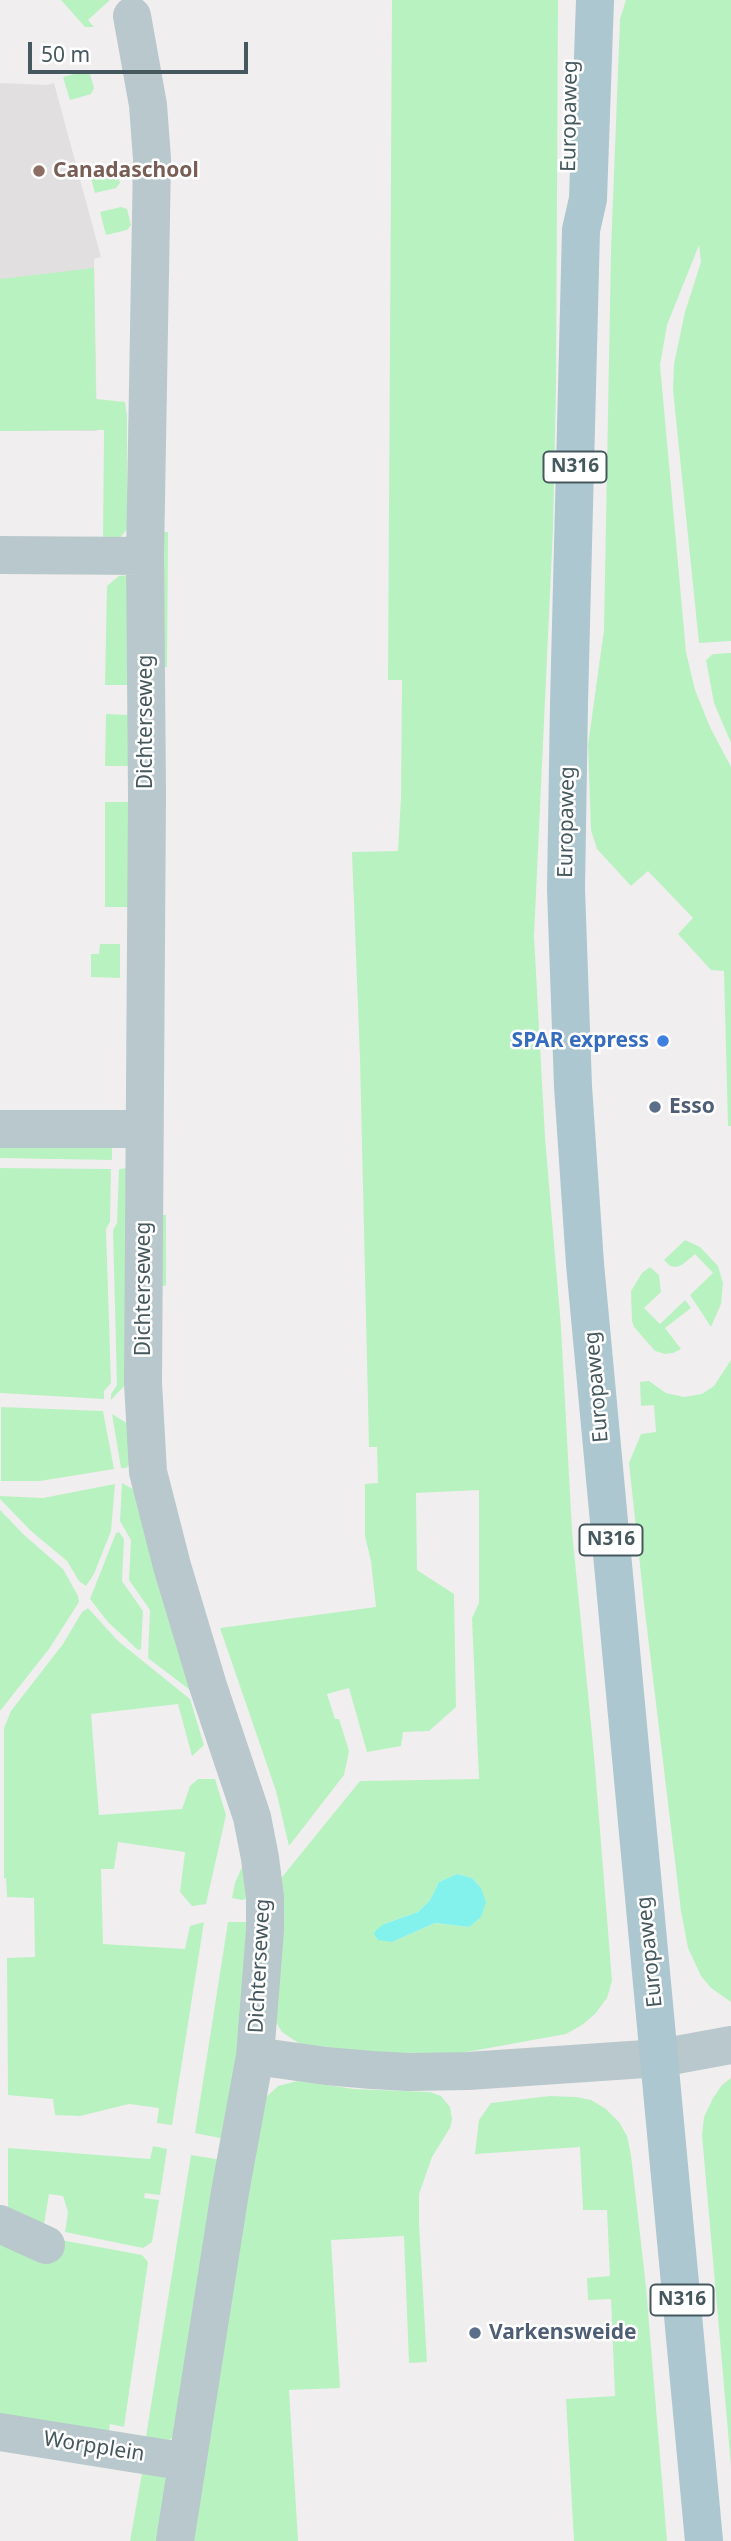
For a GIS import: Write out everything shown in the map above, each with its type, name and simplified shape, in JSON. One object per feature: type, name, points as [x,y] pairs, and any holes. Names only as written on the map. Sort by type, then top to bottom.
[{"type":"main road","name":"Europaweg","points":[[572,0],[568,200],[581,230]]},
{"type":"main road","points":[[594,18],[613,0]]},
{"type":"main road","name":"Europaweg","points":[[594,18],[588,199],[581,230],[566,870],[573,1086],[585,1264],[704,2541]]},
{"type":"street","name":"Dichterseweg","points":[[132,16],[148,105],[152,159],[145,556],[147,795],[143,1404],[148,1472],[172,1566],[252,1817],[260,1858],[265,1930],[255,2056],[230,2192],[175,2541]]},
{"type":"street","points":[[0,555],[145,556]]},
{"type":"street","points":[[0,1129],[144,1129]]},
{"type":"street","points":[[255,2056],[326,2066],[409,2072],[594,2065],[660,2058],[731,2045]]},
{"type":"street","points":[[0,2224],[46,2245]]},
{"type":"street","name":"Worpplein","points":[[0,2432],[187,2462]]},
{"type":"shaded area","name":"Canadaschool","points":[[0,83],[54,83],[101,257],[94,259],[97,431],[0,431]]},
{"type":"green space","points":[[61,0],[110,0],[88,20],[94,27],[85,27]]},
{"type":"green space","points":[[392,0],[558,0],[553,529],[534,936],[572,1531],[612,1981],[607,1998],[595,2014],[566,2034],[461,2053],[415,2057],[300,2044],[282,2032],[276,2022],[278,1882],[360,1781],[479,1779],[472,1618],[479,1603],[479,1490],[416,1493],[417,1570],[454,1594],[456,1707],[429,1731],[403,1732],[401,1746],[367,1752],[349,1688],[327,1694],[335,1719],[339,1719],[349,1751],[344,1775],[289,1846],[276,1791],[220,1628],[376,1607],[371,1561],[365,1536],[365,1484],[378,1483],[377,1447],[369,1447],[360,1058],[352,852],[398,851],[402,680],[388,680]],"holes":[[[457,1874],[472,1878],[481,1888],[469,1927],[435,1923],[392,1942],[384,1924],[418,1912],[430,1900],[439,1882]]]},
{"type":"green space","points":[[626,0],[731,0],[731,641],[699,643],[673,390],[674,364],[685,312],[701,262],[699,245],[667,325],[660,365],[686,652],[695,690],[731,767],[731,1126],[728,1126],[724,971],[711,970],[678,934],[693,918],[648,871],[631,886],[597,849],[591,830],[588,745],[604,630],[611,251],[620,19]]},
{"type":"green space","points":[[89,70],[94,88],[91,94],[70,100],[63,77]]},
{"type":"green space","points":[[109,165],[115,167],[120,183],[116,188],[95,193],[89,170]]},
{"type":"green space","points":[[121,207],[127,209],[131,225],[127,230],[106,235],[100,212]]},
{"type":"green space","points":[[94,268],[96,399],[125,402],[127,416],[127,529],[119,539],[103,542],[104,430],[0,431],[0,279]]},
{"type":"green space","points":[[161,532],[168,532],[167,667],[160,667]]},
{"type":"green space","points":[[131,575],[130,685],[105,685],[107,586],[119,576]]},
{"type":"green space","points":[[731,653],[731,743],[714,703],[706,660],[713,654]]},
{"type":"green space","points":[[106,714],[129,715],[129,766],[105,766]]},
{"type":"green space","points":[[105,802],[129,802],[129,907],[105,907]]},
{"type":"green space","points":[[100,944],[120,944],[120,978],[91,977],[91,954],[99,954]]},
{"type":"green space","points":[[0,1141],[112,1144],[112,1160],[0,1158]]},
{"type":"green space","points":[[0,1168],[111,1169],[110,1222],[106,1229],[111,1383],[104,1391],[104,1399],[0,1393]]},
{"type":"green space","points":[[129,1168],[127,1383],[111,1400],[111,1394],[117,1385],[113,1230],[117,1223],[119,1169]]},
{"type":"green space","points":[[157,1215],[166,1215],[166,1286],[156,1285]]},
{"type":"green space","points":[[685,1240],[700,1247],[718,1266],[723,1283],[721,1304],[711,1327],[690,1295],[713,1273],[695,1254],[676,1267],[670,1266],[664,1260]]},
{"type":"green space","points":[[650,1267],[659,1275],[661,1292],[644,1308],[660,1324],[685,1300],[691,1308],[665,1328],[681,1349],[673,1353],[655,1351],[632,1321],[631,1291],[642,1273]]},
{"type":"green space","points":[[731,1360],[731,2002],[711,1988],[701,1976],[688,1948],[681,1911],[629,1463],[641,1434],[656,1432],[654,1405],[641,1406],[640,1382],[649,1381],[666,1393],[684,1397],[702,1394],[714,1386]]},
{"type":"green space","points":[[1,1407],[103,1411],[114,1469],[40,1481],[1,1481]]},
{"type":"green space","points":[[112,1414],[130,1425],[134,1460],[126,1468],[121,1468]]},
{"type":"green space","points":[[122,1483],[138,1492],[190,1690],[148,1658],[150,1610],[129,1580],[131,1540],[120,1521]]},
{"type":"green space","points":[[115,1484],[111,1531],[94,1574],[86,1586],[79,1581],[67,1561],[31,1531],[0,1499],[0,1496],[43,1498]]},
{"type":"green space","points":[[0,1510],[63,1569],[79,1602],[49,1649],[0,1711]]},
{"type":"green space","points":[[119,1532],[124,1539],[122,1581],[143,1611],[141,1649],[138,1650],[108,1622],[90,1599],[116,1533]]},
{"type":"green space","points":[[88,1608],[118,1641],[190,1699],[204,1745],[192,1756],[178,1704],[91,1714],[99,1815],[182,1809],[190,1786],[198,1779],[215,1779],[226,1815],[206,1904],[192,1906],[180,1892],[185,1852],[118,1842],[114,1869],[101,1869],[103,1944],[185,1949],[190,1926],[204,1922],[172,2125],[157,2123],[159,2108],[129,2104],[80,2116],[55,2115],[53,2099],[8,2095],[7,1958],[35,1957],[34,1898],[7,1897],[4,1878],[4,1728],[11,1711],[63,1644],[82,1612]]},
{"type":"green space","points":[[246,1858],[250,1898],[232,1898],[235,1883]]},
{"type":"green space","points":[[228,1922],[251,1922],[250,1957],[225,2139],[195,2133]]},
{"type":"green space","points":[[731,2078],[731,2466],[702,2135],[704,2117],[713,2098]]},
{"type":"green space","points":[[298,2081],[354,2089],[430,2092],[441,2096],[450,2107],[450,2128],[432,2157],[419,2194],[427,2362],[409,2363],[404,2236],[331,2240],[340,2388],[289,2390],[298,2541],[190,2541],[261,2102],[278,2086]]},
{"type":"green space","points":[[550,2096],[591,2100],[606,2109],[619,2122],[627,2136],[646,2287],[667,2541],[574,2541],[566,2399],[615,2396],[611,2299],[588,2300],[587,2278],[610,2276],[607,2210],[583,2210],[580,2147],[475,2154],[479,2120],[491,2103]]},
{"type":"green space","points":[[153,2146],[167,2149],[160,2195],[145,2193],[144,2198],[159,2200],[152,2242],[143,2248],[65,2232],[68,2212],[63,2196],[49,2194],[44,2224],[8,2209],[8,2148],[150,2159]]},
{"type":"green space","points":[[191,2155],[222,2160],[174,2436],[168,2441],[145,2443]]},
{"type":"green space","points":[[0,2234],[61,2240],[142,2255],[148,2262],[124,2427],[110,2424],[108,2438],[0,2422]]},
{"type":"green space","points":[[143,2468],[164,2476],[168,2484],[162,2541],[130,2541]]},
{"type":"water","points":[[457,1874],[472,1878],[481,1888],[486,1902],[481,1917],[469,1927],[435,1923],[392,1942],[378,1940],[374,1934],[376,1930],[384,1924],[418,1912],[430,1900],[439,1882]]},
{"type":"place","name":"Canadaschool","points":[[39,171]]},
{"type":"place","name":"SPAR express","points":[[663,1041]]},
{"type":"place","name":"Esso","points":[[655,1107]]},
{"type":"place","name":"Varkensweide","points":[[475,2333]]}]
